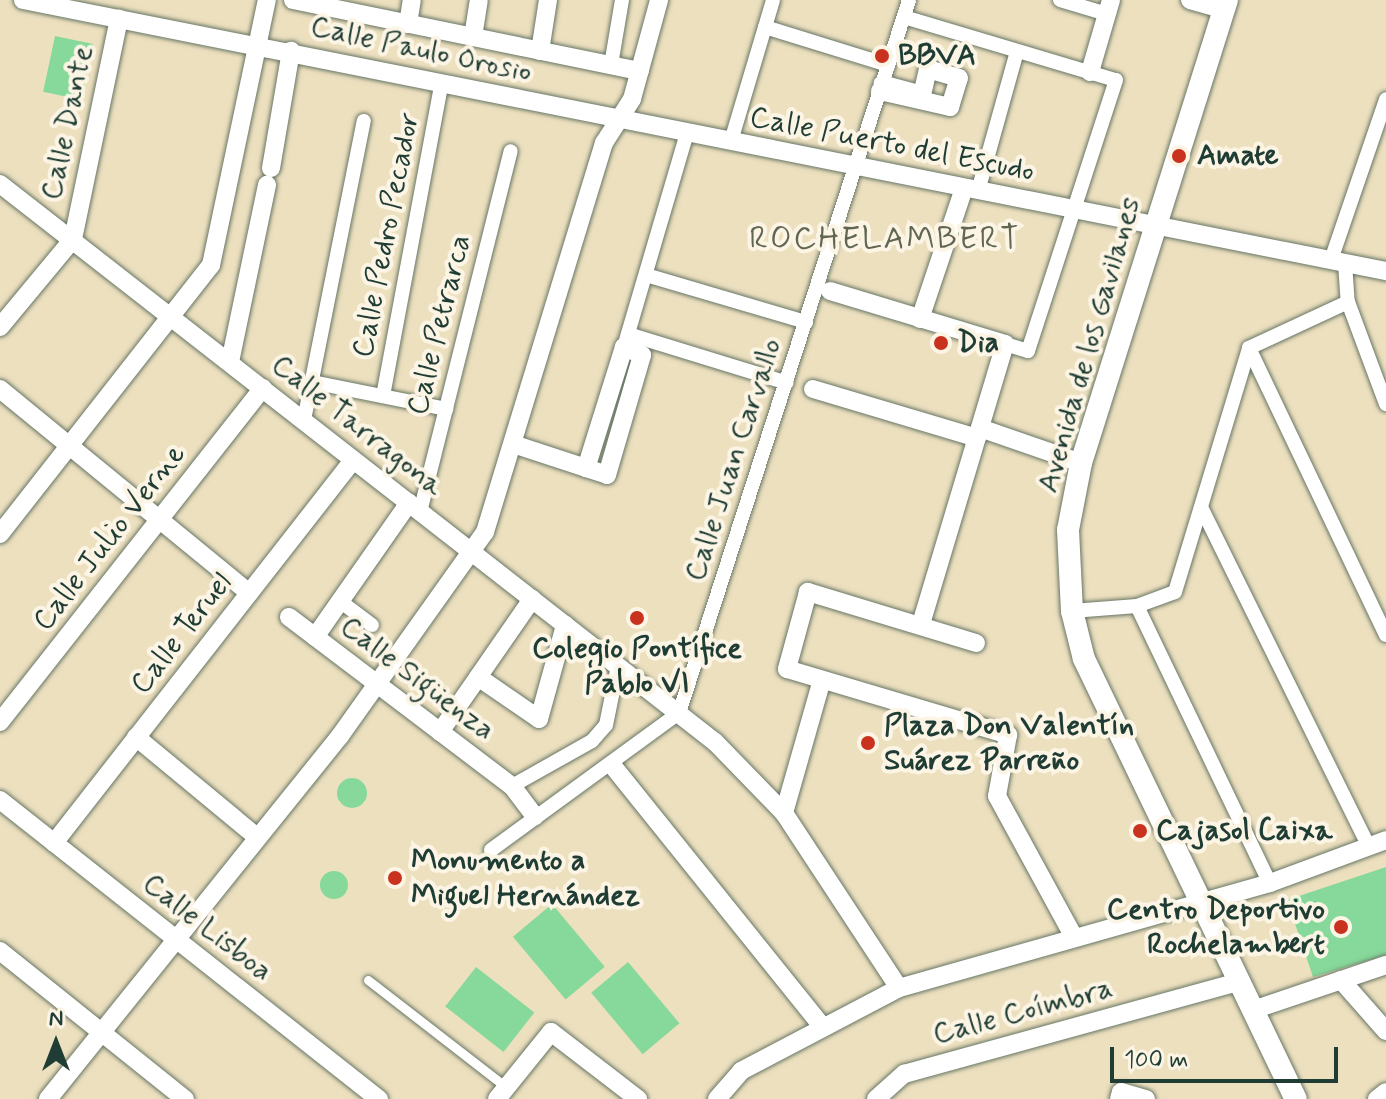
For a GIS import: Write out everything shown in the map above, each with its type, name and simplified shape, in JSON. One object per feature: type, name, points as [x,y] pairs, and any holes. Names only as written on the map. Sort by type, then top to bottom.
[{"type":"street","name":"Calle Paulo Orosio","points":[[23,0],[291,51],[619,119]]},
{"type":"street","points":[[0,534],[211,265],[267,0]]},
{"type":"street","points":[[293,0],[350,6],[408,24],[640,71]]},
{"type":"street","points":[[408,24],[412,0]]},
{"type":"street","points":[[473,37],[479,0]]},
{"type":"street","points":[[540,51],[548,0]]},
{"type":"street","points":[[611,65],[622,0]]},
{"type":"street","points":[[48,1099],[340,736],[473,553],[513,444],[604,143],[619,119],[640,71],[659,0]]},
{"type":"street","points":[[731,141],[773,0]]},
{"type":"street","name":"Calle Juan Carvallo","points":[[679,713],[909,0]]},
{"type":"street","points":[[1060,0],[1109,7],[1090,72]]},
{"type":"street","points":[[1190,0],[1226,5]]},
{"type":"street","name":"Avenida de los Gavilanes","points":[[1226,5],[1081,463],[1068,530],[1072,611],[1084,659],[1204,900],[1239,982],[1296,1099]]},
{"type":"street","points":[[830,291],[1028,351],[1116,80],[904,17]]},
{"type":"street","name":"Calle Dante","points":[[73,239],[119,19]]},
{"type":"street","points":[[765,27],[888,65]]},
{"type":"street","points":[[230,362],[269,177],[291,51]]},
{"type":"street","points":[[920,319],[971,189],[1017,51]]},
{"type":"street","name":"Calle Pedro Pecador","points":[[383,396],[442,82]]},
{"type":"street","points":[[1386,99],[1338,261],[1348,302],[1386,404]]},
{"type":"street","name":"Calle Puerto del Escudo","points":[[619,119],[1386,271]]},
{"type":"street","points":[[304,420],[364,121]]},
{"type":"street","points":[[626,340],[687,133]]},
{"type":"street","name":"Calle Petrarca","points":[[415,508],[446,409],[511,151]]},
{"type":"street","name":"Calle Tarragona","points":[[0,184],[679,713],[784,813],[899,988]]},
{"type":"street","points":[[0,327],[73,239]]},
{"type":"street","points":[[646,275],[806,322]]},
{"type":"street","points":[[1072,611],[1137,606],[1175,592],[1249,348],[1348,302]]},
{"type":"street","points":[[513,444],[607,475],[642,355],[626,340]]},
{"type":"street","points":[[626,340],[787,383]]},
{"type":"street","points":[[921,624],[1005,344]]},
{"type":"street","points":[[1249,348],[1386,635]]},
{"type":"street","points":[[312,382],[446,409]]},
{"type":"street","name":"Calle Julio Verne","points":[[0,722],[263,388]]},
{"type":"street","points":[[0,389],[249,593]]},
{"type":"street","points":[[813,389],[1081,463]]},
{"type":"street","name":"Calle Teruel","points":[[54,843],[353,460]]},
{"type":"street","points":[[717,1099],[741,1071],[820,1024],[899,988],[1270,883],[1378,844],[1201,507]]},
{"type":"street","points":[[315,637],[415,508]]},
{"type":"street","points":[[976,643],[808,592],[787,669],[1008,735],[997,796],[1074,937]]},
{"type":"street","points":[[440,732],[532,599]]},
{"type":"street","points":[[340,601],[372,625]]},
{"type":"street","points":[[1137,606],[1270,883]]},
{"type":"street","name":"Calle Sigüenza","points":[[289,617],[512,786],[535,816]]},
{"type":"street","points":[[478,677],[539,719],[565,625]]},
{"type":"street","points":[[512,786],[592,741],[606,725],[618,666]]},
{"type":"street","points":[[784,813],[822,680]]},
{"type":"street","points":[[491,850],[535,816],[612,765],[679,713]]},
{"type":"street","points":[[136,737],[257,837]]},
{"type":"street","points":[[612,765],[820,1024]]},
{"type":"street","name":"Calle Lisboa","points":[[0,800],[379,1099]]},
{"type":"street","points":[[0,951],[185,1099]]},
{"type":"street","points":[[1253,1010],[1386,965]]},
{"type":"street","points":[[1341,980],[1386,1031]]},
{"type":"street","name":"Calle Coímbra","points":[[876,1099],[904,1074],[1239,982]]},
{"type":"street","points":[[502,1093],[551,1032],[638,1099]]},
{"type":"street","points":[[1119,1099],[1121,1092],[1146,1099]]},
{"type":"street","points":[[1377,1099],[1386,1092]]},
{"type":"lane","points":[[368,980],[502,1093]]},
{"type":"green space","points":[[55,36],[93,44],[81,100],[43,92]]},
{"type":"green space","points":[[352,778],[358,779],[366,787],[366,799],[358,807],[352,808],[346,807],[338,799],[337,793],[338,787],[346,779]]},
{"type":"green space","name":"Centro Deportivo Rochelambert","points":[[1386,867],[1386,955],[1313,977],[1287,900]]},
{"type":"green space","points":[[334,871],[344,875],[348,885],[344,895],[334,899],[324,895],[320,885],[324,875]]},
{"type":"green space","points":[[552,904],[605,967],[566,1000],[513,937]]},
{"type":"green space","points":[[628,962],[679,1023],[643,1054],[591,993]]},
{"type":"green space","points":[[476,967],[534,1013],[504,1052],[445,1006]]},
{"type":"place","name":"BBVA","points":[[882,56]]},
{"type":"place","name":"Amate","points":[[1179,156]]},
{"type":"place","name":"Dia","points":[[941,343]]},
{"type":"place","name":"Colegio Pontífice Pablo VI","points":[[637,618]]},
{"type":"place","name":"Plaza Don Valentín Suárez Parreño","points":[[868,743]]},
{"type":"place","name":"Cajasol Caixa","points":[[1140,831]]},
{"type":"place","name":"Monumento a Miguel Hernández","points":[[395,878]]},
{"type":"place","name":"Centro Deportivo Rochelambert","points":[[1341,927]]},
{"type":"district","name":"ROCHELAMBERT","points":[[885,239]]}]
